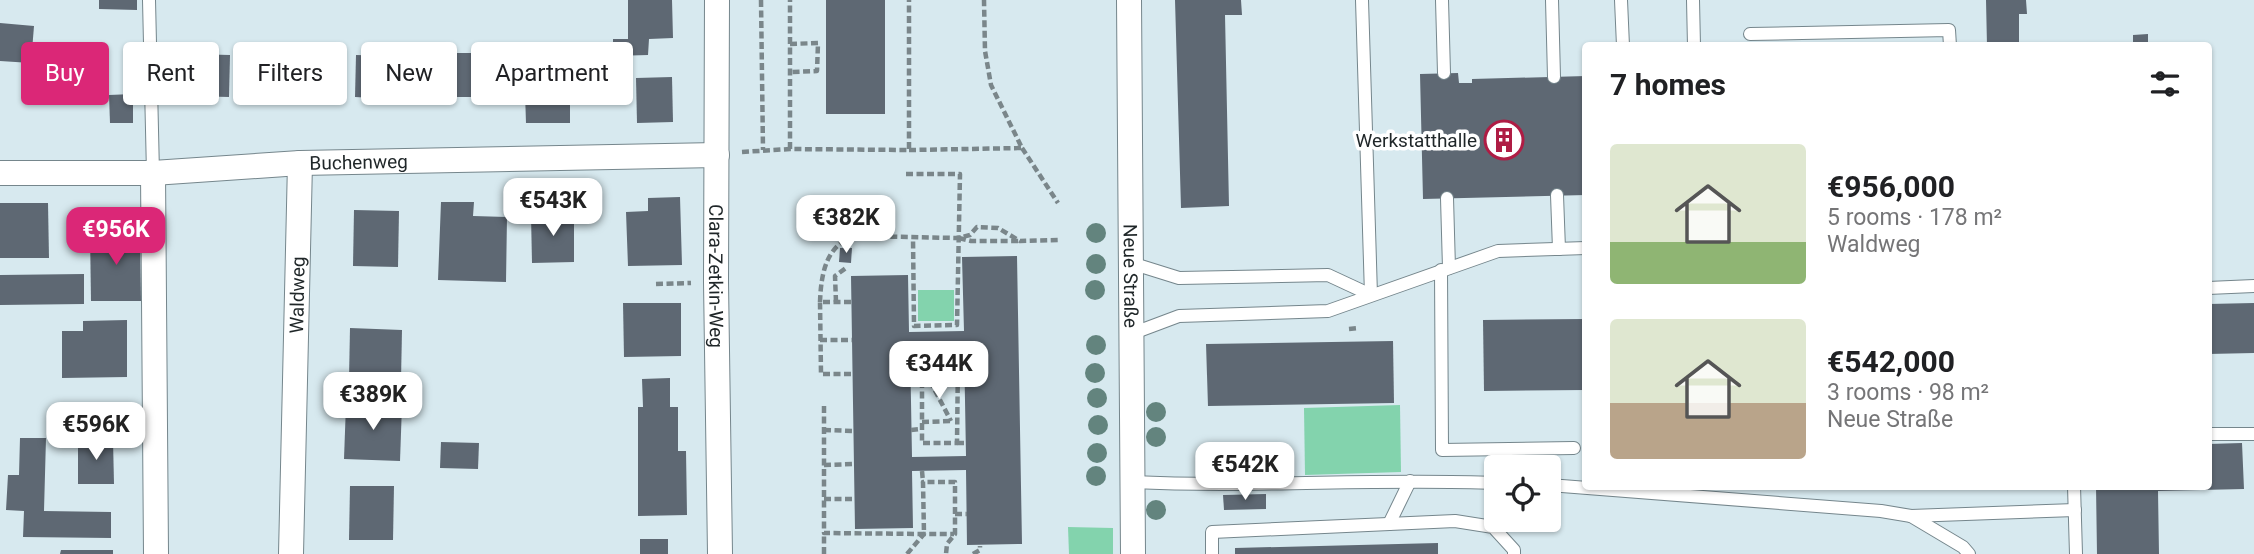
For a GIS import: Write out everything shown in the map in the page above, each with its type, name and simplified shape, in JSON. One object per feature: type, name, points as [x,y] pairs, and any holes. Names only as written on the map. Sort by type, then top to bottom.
[{"type":"street","name":"Clara-Zetkin-Weg","points":[[717,0],[716,282],[720,554]]},
{"type":"street","name":"Neue Straße","points":[[1129,0],[1133,554]]},
{"type":"street","name":"Buchenweg","points":[[0,173],[153,173],[300,163],[717,155]]},
{"type":"street","name":"Waldweg","points":[[291,554],[300,163]]},
{"type":"street","points":[[153,173],[156,554]]},
{"type":"lane","points":[[149,0],[153,173]]},
{"type":"lane","points":[[1362,0],[1371,295]]},
{"type":"lane","points":[[1442,0],[1444,73]]},
{"type":"lane","points":[[1552,0],[1554,76]]},
{"type":"lane","points":[[1621,0],[1623,42]]},
{"type":"lane","points":[[1693,0],[1694,42]]},
{"type":"lane","points":[[1750,34],[1949,30],[1950,42]]},
{"type":"lane","points":[[1557,195],[1559,249]]},
{"type":"lane","points":[[1447,198],[1442,450],[1574,448]]},
{"type":"lane","points":[[1130,334],[1179,316],[1328,311],[1498,251],[1582,248]]},
{"type":"lane","points":[[1131,263],[1179,278],[1328,275],[1371,295]]},
{"type":"lane","points":[[2212,288],[2254,286]]},
{"type":"lane","points":[[2212,434],[2254,434]]},
{"type":"lane","points":[[1389,524],[1410,481]]},
{"type":"lane","points":[[1132,482],[1484,483]]},
{"type":"lane","points":[[1561,486],[1582,488]]},
{"type":"lane","points":[[1613,490],[1881,511],[1911,516],[2075,510]]},
{"type":"lane","points":[[2074,490],[2076,554]]},
{"type":"lane","points":[[1911,516],[1964,547],[1969,554]]},
{"type":"lane","points":[[1212,554],[1212,532],[1455,521],[1493,527],[1514,550],[1514,554]]},
{"type":"path","points":[[761,0],[763,150]]},
{"type":"path","points":[[790,0],[790,149]]},
{"type":"path","points":[[909,0],[909,150]]},
{"type":"path","points":[[984,0],[985,51],[991,85],[1022,148],[1058,203]]},
{"type":"path","points":[[790,44],[818,43],[817,71],[791,72]]},
{"type":"path","points":[[717,155],[790,149],[1022,148]]},
{"type":"path","points":[[906,174],[961,174],[957,325],[914,326],[913,238]]},
{"type":"path","points":[[958,238],[970,235],[977,228],[998,228],[1020,241]]},
{"type":"path","points":[[852,374],[821,374],[821,276],[827,260],[847,239],[857,236],[958,238],[971,241],[1058,240]]},
{"type":"path","points":[[836,302],[835,276],[846,268]]},
{"type":"path","points":[[820,302],[851,302]]},
{"type":"path","points":[[820,341],[852,340]]},
{"type":"path","points":[[921,346],[922,443],[966,443]]},
{"type":"path","points":[[922,359],[958,359],[954,421],[957,443]]},
{"type":"path","points":[[910,370],[921,370]]},
{"type":"path","points":[[922,381],[957,382]]},
{"type":"path","points":[[930,381],[954,421]]},
{"type":"path","points":[[824,407],[824,554]]},
{"type":"path","points":[[922,422],[954,421]]},
{"type":"path","points":[[911,429],[921,429]]},
{"type":"path","points":[[824,430],[853,431]]},
{"type":"path","points":[[824,465],[854,464]]},
{"type":"path","points":[[907,554],[925,534],[922,471]]},
{"type":"path","points":[[923,482],[955,482],[955,534],[947,544],[946,554]]},
{"type":"path","points":[[824,499],[855,499]]},
{"type":"path","points":[[955,514],[967,514]]},
{"type":"path","points":[[824,533],[955,534]]},
{"type":"path","points":[[973,554],[980,550],[980,546]]},
{"type":"green space","points":[[918,290],[954,290],[954,321],[918,321]]},
{"type":"green space","points":[[1400,405],[1401,472],[1305,475],[1304,408]]},
{"type":"green space","points":[[1068,527],[1113,528],[1113,554],[1069,554]]},
{"type":"building","points":[[99,0],[137,0],[137,10],[99,9]]},
{"type":"building","points":[[628,0],[672,0],[673,38],[649,39],[648,55],[633,55],[633,42],[613,42],[613,39],[628,39]]},
{"type":"building","points":[[826,0],[885,0],[885,114],[826,114]]},
{"type":"building","points":[[1175,0],[1241,0],[1242,15],[1225,15],[1229,206],[1181,208]]},
{"type":"building","points":[[1986,0],[2026,0],[2027,14],[2019,14],[2019,42],[1987,42]]},
{"type":"building","points":[[0,23],[34,26],[33,42],[21,42],[21,62],[0,61]]},
{"type":"building","points":[[2148,34],[2148,42],[2133,42],[2133,35]]},
{"type":"building","points":[[457,53],[471,53],[471,97],[457,97]]},
{"type":"building","points":[[219,55],[230,55],[229,97],[219,97]]},
{"type":"building","points":[[356,55],[361,55],[361,97],[355,97]]},
{"type":"building","name":"Werkstatthalle","points":[[1458,73],[1459,83],[1472,83],[1472,79],[1582,76],[1582,195],[1423,199],[1420,74]]},
{"type":"building","points":[[672,77],[673,122],[637,123],[636,78]]},
{"type":"building","points":[[123,94],[123,105],[133,105],[133,123],[110,123],[109,95]]},
{"type":"building","points":[[525,105],[570,105],[570,123],[526,123]]},
{"type":"building","points":[[680,197],[682,265],[628,266],[626,212],[648,211],[648,198]]},
{"type":"building","points":[[441,202],[474,202],[473,216],[507,217],[506,282],[438,280]]},
{"type":"building","points":[[0,203],[48,203],[49,258],[0,258]]},
{"type":"building","points":[[354,210],[399,211],[398,267],[353,266]]},
{"type":"building","points":[[574,214],[574,262],[532,263],[531,215]]},
{"type":"building","points":[[140,232],[141,301],[91,301],[90,233]]},
{"type":"building","points":[[840,248],[852,248],[851,263],[839,262]]},
{"type":"building","points":[[1017,256],[1022,544],[967,545],[966,470],[912,471],[913,528],[855,529],[851,276],[908,275],[909,332],[964,331],[962,257]],"holes":[[[964,345],[966,456],[912,457],[910,346]]]},
{"type":"building","points":[[84,274],[84,304],[0,305],[0,275]]},
{"type":"building","points":[[623,303],[681,303],[681,356],[624,357]]},
{"type":"building","points":[[2254,303],[2254,353],[2212,354],[2212,304]]},
{"type":"building","points":[[1582,319],[1582,390],[1484,391],[1483,320]]},
{"type":"building","points":[[127,320],[127,377],[62,378],[62,331],[83,331],[83,321]]},
{"type":"building","points":[[350,328],[402,330],[401,380],[349,379]]},
{"type":"building","points":[[1393,341],[1394,403],[1208,406],[1206,344]]},
{"type":"building","points":[[670,378],[670,407],[678,407],[678,451],[686,451],[687,515],[638,516],[638,407],[643,407],[642,379]]},
{"type":"building","points":[[346,404],[402,405],[400,461],[344,459]]},
{"type":"building","points":[[20,438],[46,438],[44,511],[111,512],[111,538],[23,537],[24,511],[6,510],[8,475],[19,475]]},
{"type":"building","points":[[78,440],[113,440],[114,484],[78,484]]},
{"type":"building","points":[[441,442],[479,443],[478,469],[440,468]]},
{"type":"building","points":[[2242,443],[2244,489],[2212,490],[2212,444]]},
{"type":"building","points":[[350,486],[394,486],[393,540],[349,540]]},
{"type":"building","points":[[2096,490],[2201,490],[2158,491],[2159,554],[2097,554]]},
{"type":"building","points":[[1266,494],[1266,509],[1224,510],[1223,495]]},
{"type":"building","points":[[640,539],[668,539],[668,554],[640,554]]},
{"type":"building","points":[[1438,543],[1438,554],[1235,554],[1235,548]]},
{"type":"building","points":[[61,550],[113,550],[113,554],[60,554]]},
{"type":"place","name":"Werkstatthalle","points":[[1504,140]]}]
